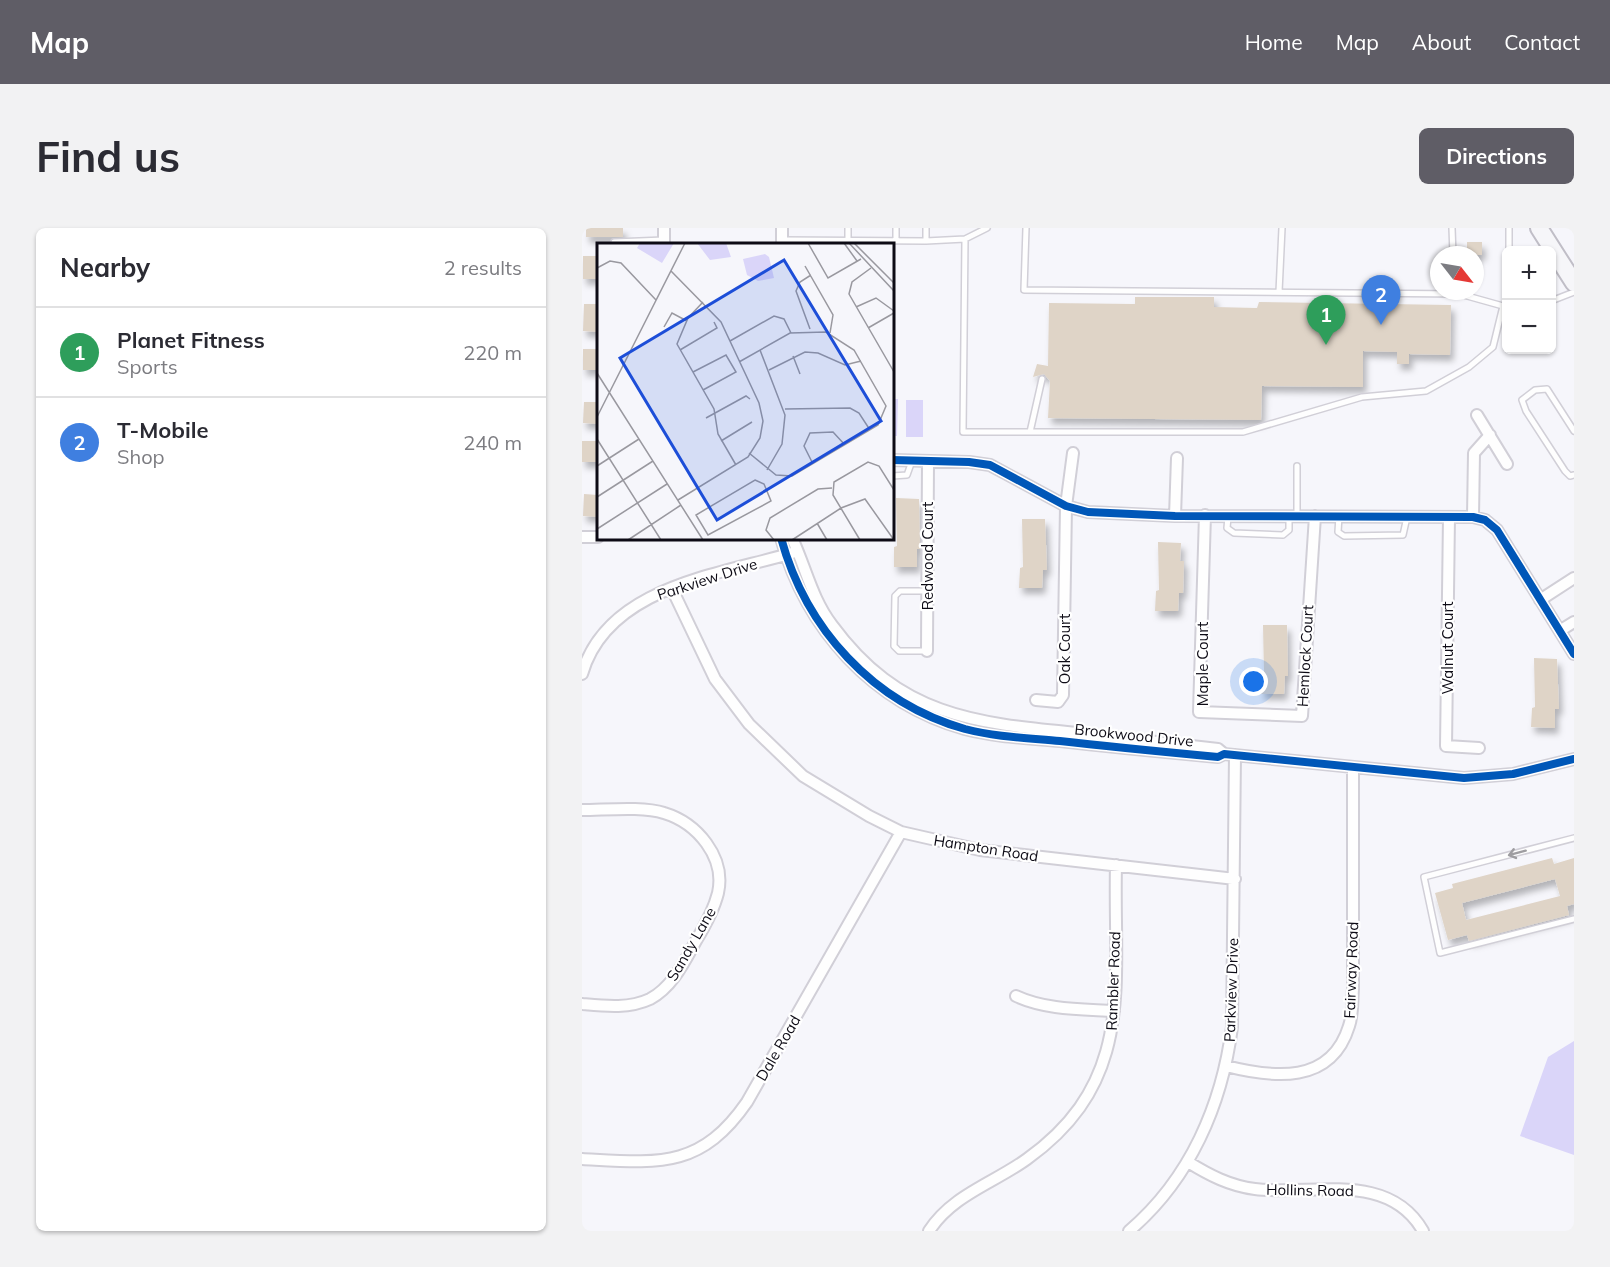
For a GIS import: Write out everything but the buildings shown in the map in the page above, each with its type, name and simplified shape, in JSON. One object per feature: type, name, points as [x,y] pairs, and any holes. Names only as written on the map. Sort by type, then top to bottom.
[{"type":"main road","points":[[1539,228],[1574,284]]},
{"type":"street","points":[[664,228],[664,242]]},
{"type":"street","points":[[782,228],[782,242]]},
{"type":"street","points":[[1477,415],[1507,464]]},
{"type":"street","points":[[1473,517],[1474,453],[1490,435]]},
{"type":"street","points":[[1066,506],[1073,453]]},
{"type":"street","points":[[1175,516],[1177,458]]},
{"type":"street","points":[[894,460],[969,462],[997,468],[1066,506],[1088,512],[1175,516],[1473,517],[1485,520],[1497,530],[1574,654]]},
{"type":"street","name":"Redwood Court","points":[[927,651],[928,461]]},
{"type":"street","name":"Oak Court","points":[[1036,700],[1058,702],[1063,695],[1066,506]]},
{"type":"street","name":"Maple Court","points":[[1205,515],[1198,712],[1302,716]]},
{"type":"street","name":"Hemlock Court","points":[[1302,716],[1315,516]]},
{"type":"street","name":"Walnut Court","points":[[1449,517],[1446,746],[1479,748]]},
{"type":"street","name":"Brookwood Drive","points":[[782,540],[791,553],[806,602],[839,649],[883,690],[929,715],[968,729],[996,735],[1218,757],[1229,755],[1433,777],[1487,777],[1513,774],[1574,759]]},
{"type":"street","name":"Brookwood Drive","points":[[791,553],[792,540]]},
{"type":"street","name":"Parkview Drive","points":[[582,674],[599,639],[615,621],[653,595],[791,553]]},
{"type":"street","points":[[1540,600],[1574,578]]},
{"type":"street","name":"Hampton Road","points":[[672,589],[715,679],[764,741],[823,790],[901,832],[980,850],[1234,879]]},
{"type":"street","points":[[1561,630],[1574,622]]},
{"type":"street","name":"Parkview Drive","points":[[1129,1231],[1171,1186],[1188,1162],[1209,1121],[1226,1066],[1232,1027],[1234,879],[1229,755]]},
{"type":"street","name":"Fairway Road","points":[[1226,1066],[1273,1076],[1306,1072],[1330,1056],[1350,1025],[1353,989],[1353,768]]},
{"type":"street","name":"Sandy Lane","points":[[582,810],[663,812],[681,820],[700,834],[709,846],[719,881],[717,898],[707,921],[665,988],[638,1004],[604,1006],[582,1004]]},
{"type":"street","name":"Dale Road","points":[[582,1159],[647,1161],[680,1157],[707,1146],[727,1129],[747,1102],[901,832]]},
{"type":"street","name":"Rambler Road","points":[[929,1231],[952,1204],[1021,1163],[1048,1144],[1073,1118],[1099,1076],[1112,1032],[1114,1011],[1116,865]]},
{"type":"street","points":[[1016,996],[1047,1005],[1114,1011]]},
{"type":"street","name":"Hollins Road","points":[[1188,1162],[1223,1181],[1255,1189],[1329,1189],[1375,1193],[1409,1211],[1423,1231]]},
{"type":"lane","points":[[848,228],[848,240]]},
{"type":"lane","points":[[896,228],[896,240]]},
{"type":"lane","points":[[926,228],[926,241]]},
{"type":"lane","points":[[782,242],[965,239],[987,228]]},
{"type":"lane","points":[[1026,228],[1024,290],[1430,293]]},
{"type":"lane","points":[[1279,292],[1282,228]]},
{"type":"lane","points":[[1452,228],[1453,246]]},
{"type":"lane","points":[[1509,228],[1509,246]]},
{"type":"lane","points":[[965,239],[963,432],[1243,432],[1362,397],[1426,391],[1469,367],[1493,347],[1502,316]]},
{"type":"lane","points":[[614,242],[664,242]]},
{"type":"lane","points":[[1554,300],[1574,292]]},
{"type":"lane","points":[[1481,300],[1502,305]]},
{"type":"lane","points":[[1030,432],[1042,379]]},
{"type":"lane","points":[[1574,431],[1547,389],[1535,390],[1522,400],[1526,411],[1565,471],[1570,476],[1574,475]]},
{"type":"lane","points":[[894,476],[907,475],[912,460]]},
{"type":"lane","points":[[1228,515],[1227,528],[1234,534],[1282,535],[1289,530],[1293,515],[1297,466]]},
{"type":"lane","points":[[1339,516],[1338,532],[1344,536],[1403,536],[1407,517]]},
{"type":"lane","points":[[927,591],[897,593],[894,646],[898,651],[927,651]]},
{"type":"lane","points":[[1574,838],[1424,877],[1440,953],[1574,919]]},
{"type":"shaded area","points":[[894,399],[898,399],[897,436],[894,436]]},
{"type":"shaded area","points":[[906,400],[923,400],[923,437],[906,437]]},
{"type":"shaded area","points":[[1574,1041],[1574,1155],[1520,1136],[1548,1057]]},
{"type":"cycle path","points":[[894,460],[969,462],[990,465],[1066,506],[1088,512],[1175,516],[1473,517],[1485,520],[1497,530],[1574,654]]},
{"type":"cycle path","points":[[782,540],[792,571],[807,603],[826,632],[848,658],[873,681],[901,701],[932,717],[965,729],[1000,736],[1218,757],[1224,754],[1464,778],[1513,774],[1574,759]]},
{"type":"place","name":"T-Mobile","points":[[1381,325]]},
{"type":"place","name":"Planet Fitness","points":[[1326,345]]}]
